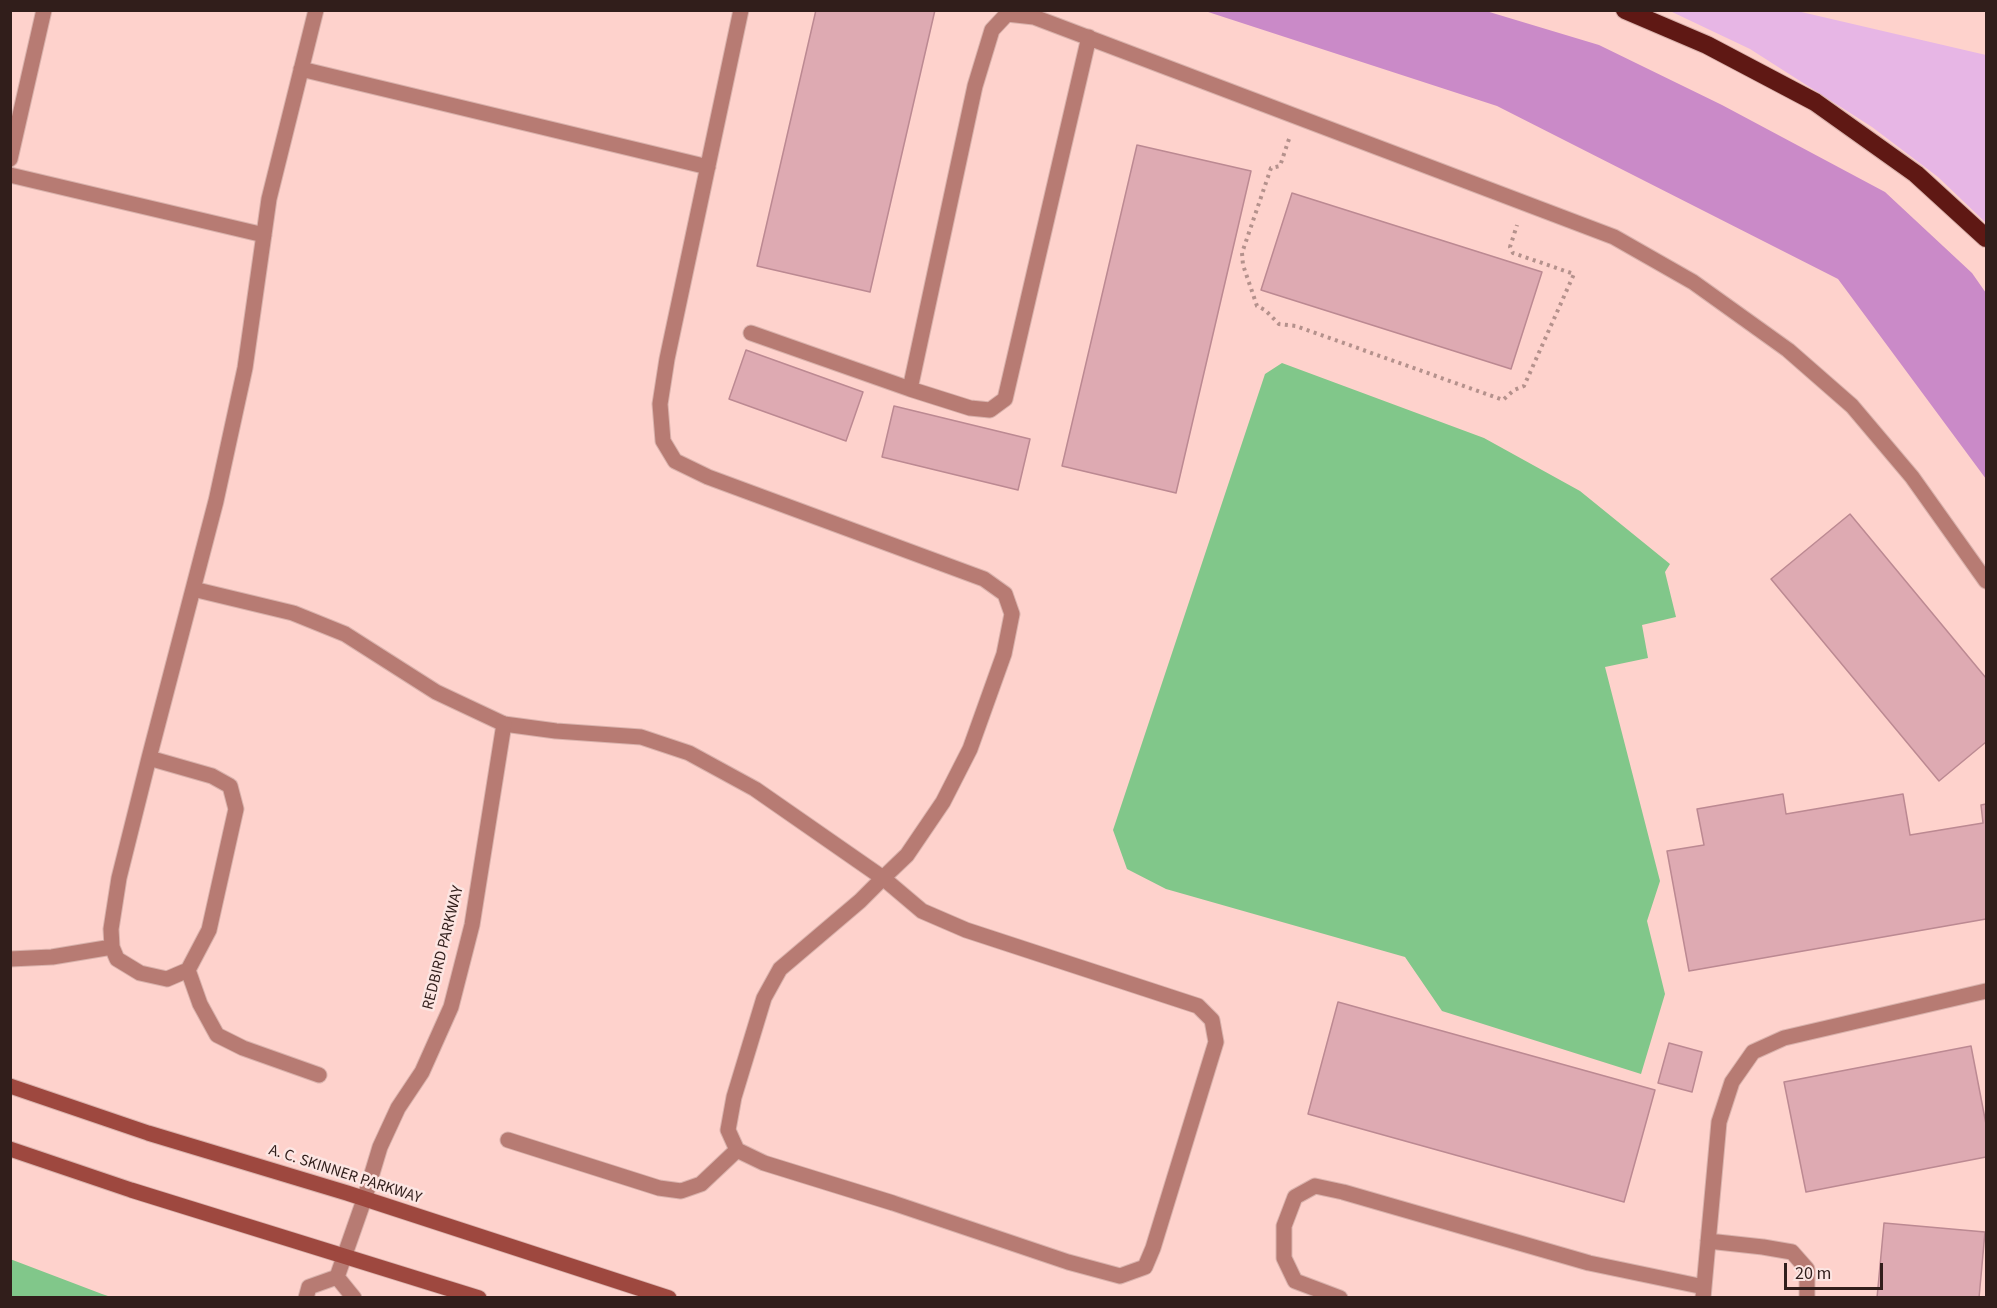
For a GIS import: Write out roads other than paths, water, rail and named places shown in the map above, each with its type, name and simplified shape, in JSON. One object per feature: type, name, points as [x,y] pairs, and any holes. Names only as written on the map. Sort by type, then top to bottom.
[{"type":"highway","points":[[1624,10],[1707,45],[1815,102],[1868,137],[1916,174],[1986,238]]},
{"type":"main road","name":"A. C. SKINNER PARKWAY","points":[[10,1086],[138,1130],[669,1298]]},
{"type":"main road","points":[[10,1149],[131,1190],[479,1298]]},
{"type":"street","points":[[10,159],[44,10]]},
{"type":"street","points":[[149,758],[212,776],[230,786],[236,809],[208,930],[188,970],[167,979],[140,972],[117,959],[112,947],[111,929],[118,878],[149,758],[216,501],[245,368],[269,199],[316,10]]},
{"type":"street","points":[[193,589],[293,613],[345,634],[436,692],[504,724],[556,731],[641,737],[689,753],[755,789],[883,878],[922,911],[966,930],[1198,1006],[1212,1020],[1216,1042],[1153,1248],[1145,1267],[1120,1276],[1068,1262],[764,1163],[737,1150],[728,1130],[734,1097],[764,998],[774,979],[780,969],[860,901],[883,878],[907,855],[943,802],[970,749],[1004,654],[1012,614],[1005,594],[984,579],[708,477],[675,461],[663,441],[660,404],[669,348],[741,10]]},
{"type":"street","points":[[910,389],[975,86],[992,30],[1007,14],[1034,17],[1614,237],[1693,282],[1788,350],[1860,415],[1912,477],[1986,581]]},
{"type":"street","points":[[751,333],[970,408],[990,410],[1005,399],[1089,38]]},
{"type":"street","points":[[301,69],[708,167]]},
{"type":"street","points":[[10,175],[264,235]]},
{"type":"street","name":"REDBIRD PARKWAY","points":[[337,1277],[380,1147],[398,1108],[422,1071],[451,1007],[472,925],[504,724]]},
{"type":"street","points":[[10,959],[52,957],[112,947]]},
{"type":"street","points":[[188,970],[200,1004],[217,1035],[243,1048],[319,1075]]},
{"type":"street","points":[[1340,1298],[1295,1281],[1284,1258],[1284,1226],[1295,1197],[1316,1186],[1589,1263],[1704,1292],[1719,1122],[1732,1082],[1753,1052],[1784,1038],[1986,991]]},
{"type":"street","points":[[508,1140],[659,1188],[681,1191],[702,1184],[737,1150]]},
{"type":"street","points":[[1708,1241],[1792,1252],[1807,1269],[1807,1298]]},
{"type":"street","points":[[306,1298],[309,1287],[337,1277],[354,1298]]}]
